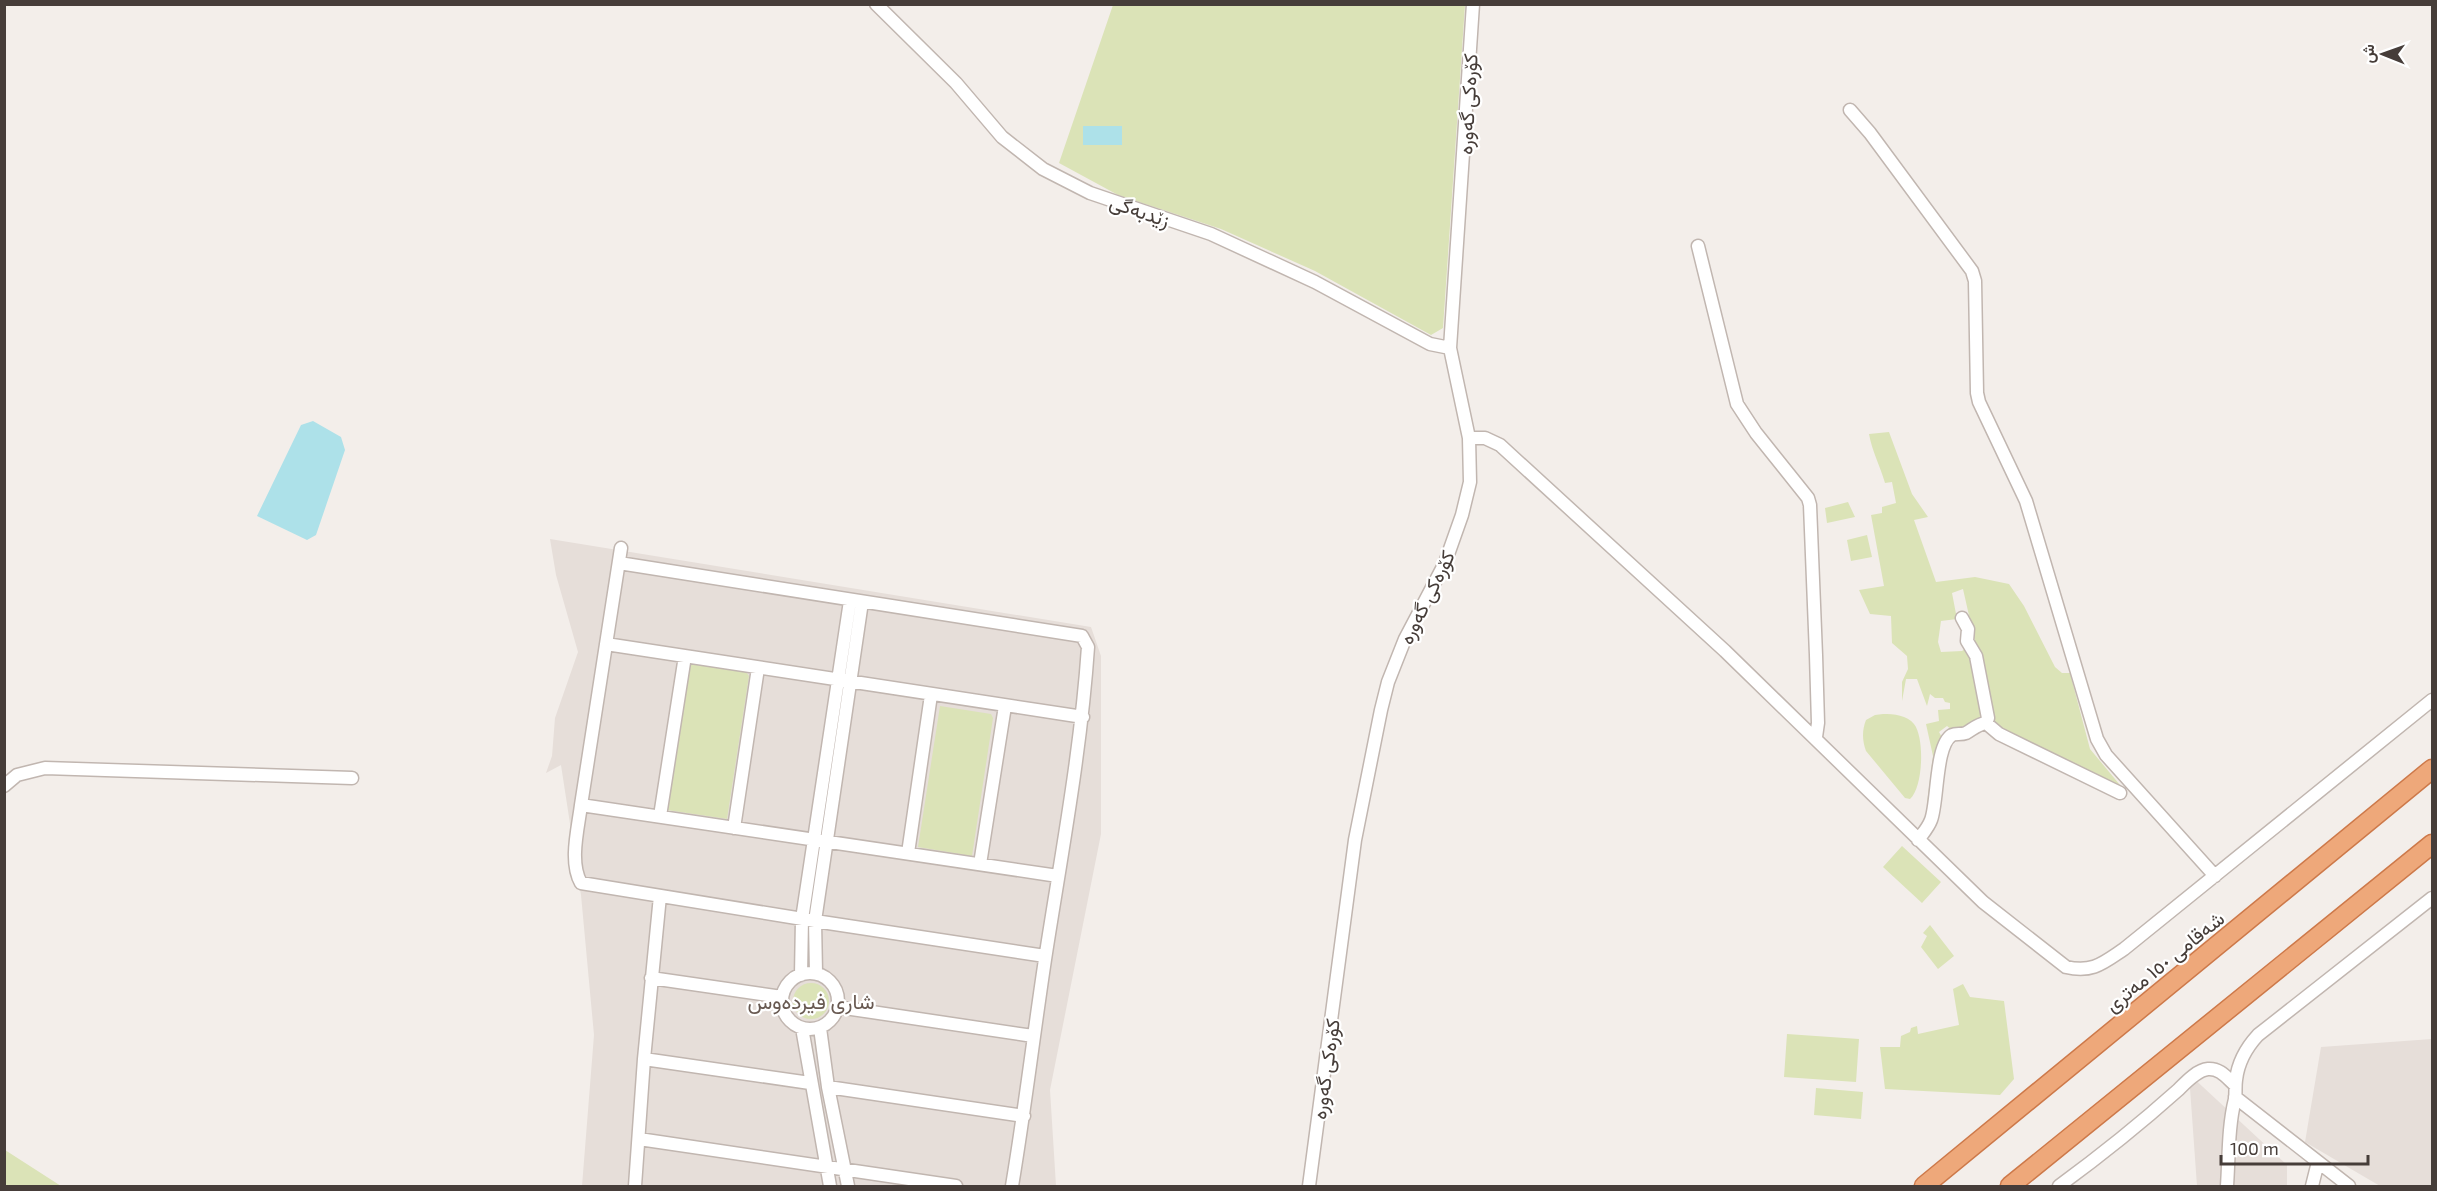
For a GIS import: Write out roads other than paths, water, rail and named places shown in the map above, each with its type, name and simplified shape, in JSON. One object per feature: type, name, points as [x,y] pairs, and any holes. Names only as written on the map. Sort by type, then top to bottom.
[{"type":"highway","name":"شەقامی ١٥٠ مەتری","points":[[1924,1186],[2433,770]]},
{"type":"highway","points":[[2010,1186],[2433,844]]},
{"type":"street","name":"زێدبەگی","points":[[876,4],[956,83],[1002,137],[1028,159],[1051,173],[1090,193],[1211,234],[1315,282],[1430,344],[1450,348]]},
{"type":"street","name":"کۆرەکی گەورە","points":[[1309,1186],[1355,840],[1382,710],[1396,660],[1445,563],[1460,523],[1470,482],[1469,438],[1450,348],[1473,4]]},
{"type":"street","points":[[1850,110],[1870,133],[1972,271],[1975,280],[1977,393],[2026,501],[2097,739],[2106,755],[2215,876]]},
{"type":"street","points":[[1698,246],[1737,404],[1756,433],[1808,498],[1810,505],[1817,666],[1818,723],[1816,737]]},
{"type":"street","points":[[1469,438],[1485,438],[1500,445],[1816,737],[1918,840],[1992,909],[2066,967],[2080,970],[2094,968],[2107,961],[2433,700]]},
{"type":"street","points":[[621,548],[581,806],[576,849],[576,874],[581,883],[1045,956]]},
{"type":"street","points":[[619,564],[1082,636],[1088,647],[1083,717],[1012,1186]]},
{"type":"street","points":[[801,975],[802,919],[819,840],[856,602]]},
{"type":"street","points":[[1962,618],[1968,629],[1967,640],[1976,656],[1988,718],[1986,723]]},
{"type":"street","points":[[606,644],[1083,717]]},
{"type":"street","points":[[660,816],[685,656]]},
{"type":"street","points":[[734,828],[758,668]]},
{"type":"street","points":[[908,853],[932,695]]},
{"type":"street","points":[[980,864],[1005,706]]},
{"type":"street","points":[[1918,840],[1932,819],[1942,756],[1949,737],[1954,734],[1964,734],[1978,724],[1986,723],[1999,734],[2120,793]]},
{"type":"street","points":[[4,786],[17,775],[45,768],[352,778]]},
{"type":"street","points":[[581,806],[1058,876]]},
{"type":"street","points":[[816,973],[815,921],[819,840]]},
{"type":"street","points":[[635,1186],[644,1059],[660,896]]},
{"type":"street","points":[[2227,1186],[2230,1117],[2239,1063],[2244,1053],[2258,1035],[2433,898]]},
{"type":"street","points":[[816,973],[827,978],[834,985],[838,994],[838,1007],[831,1020],[820,1028],[807,1030],[791,1022],[785,1015],[782,997],[791,980],[801,975],[816,973]]},
{"type":"street","points":[[651,978],[782,997]]},
{"type":"street","points":[[838,1007],[1033,1036]]},
{"type":"street","points":[[802,1028],[830,1186]]},
{"type":"street","points":[[820,1028],[828,1087],[848,1186]]},
{"type":"street","points":[[644,1059],[810,1083]]},
{"type":"street","points":[[2059,1186],[2090,1165],[2158,1110],[2199,1072],[2211,1068],[2218,1071],[2235,1091],[2349,1186]]},
{"type":"street","points":[[828,1087],[1024,1116]]},
{"type":"street","points":[[639,1139],[956,1186]]},
{"type":"street","points":[[2312,1186],[2318,1162]]},
{"type":"water","points":[[1083,126],[1122,126],[1122,145],[1083,145]]},
{"type":"water","points":[[313,421],[341,437],[345,450],[316,535],[307,540],[257,516],[301,425]]},
{"type":"district","name":"شاری فیردەوس","points":[[811,1000]]}]
